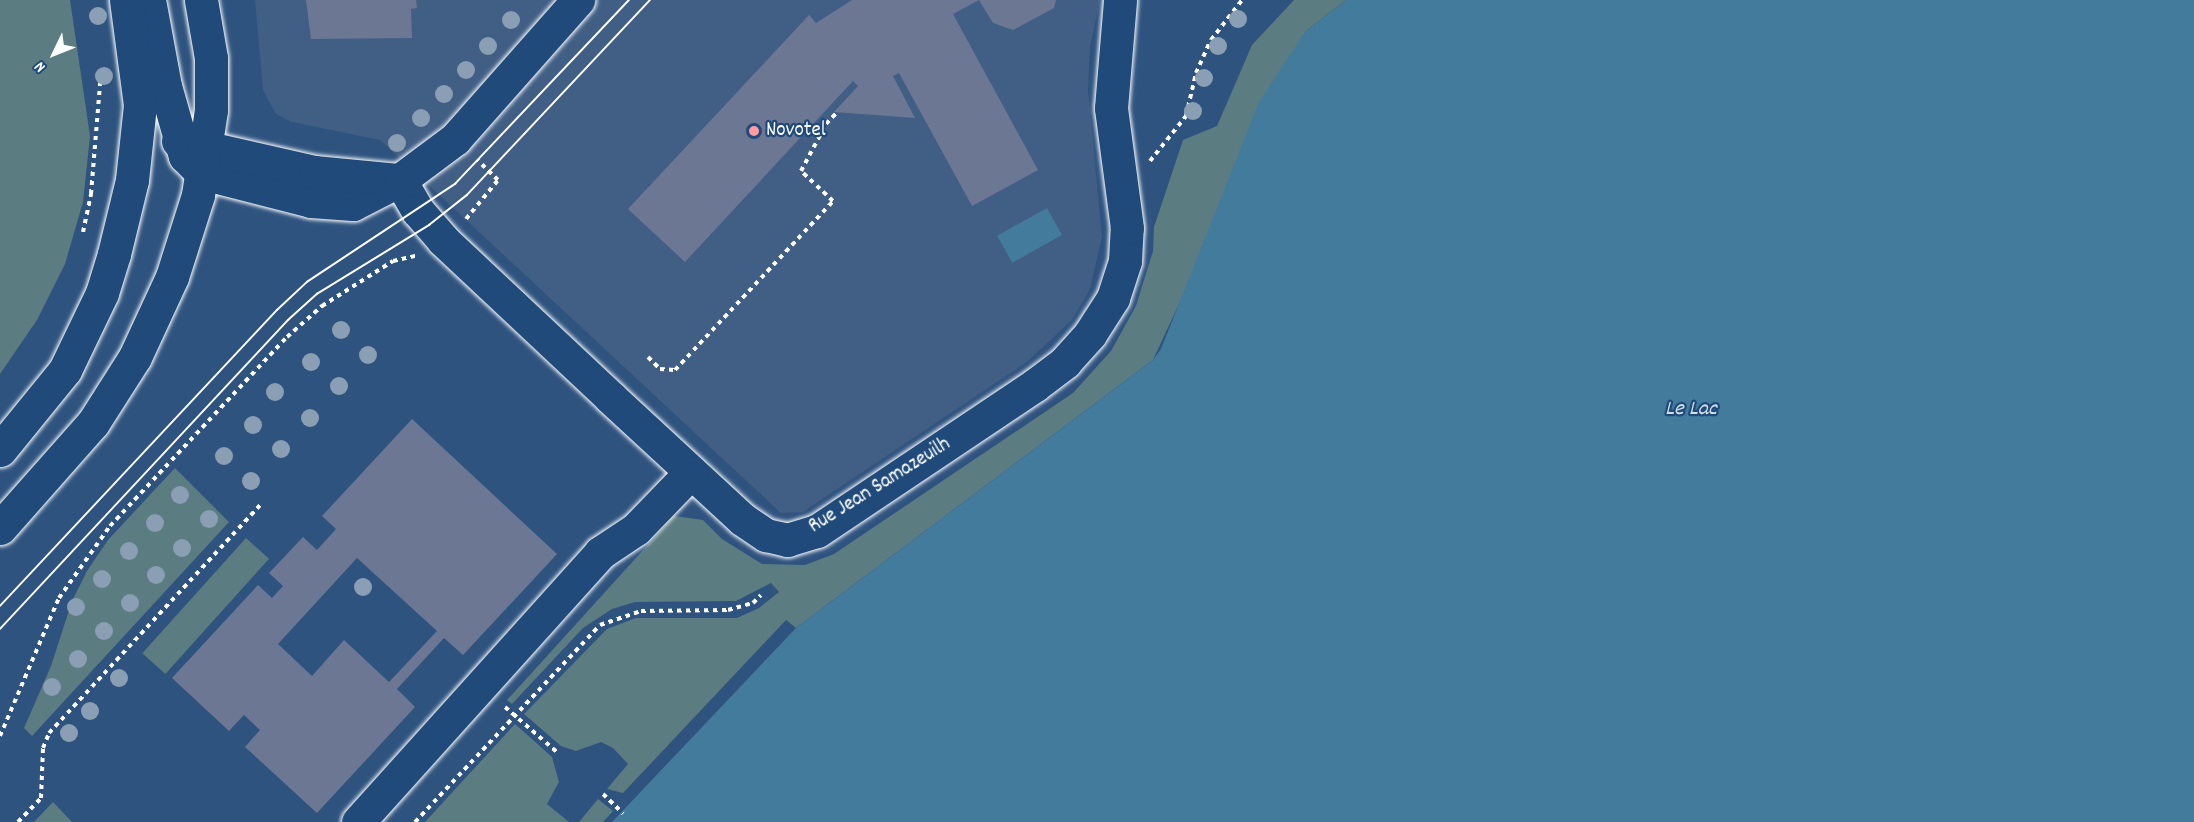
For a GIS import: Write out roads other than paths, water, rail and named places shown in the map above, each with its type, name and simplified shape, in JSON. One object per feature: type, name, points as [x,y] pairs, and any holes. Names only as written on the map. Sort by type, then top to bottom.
[{"type":"main road","points":[[0,450],[43,401],[83,336],[114,254],[138,134],[136,64],[126,0]]},
{"type":"main road","points":[[149,0],[195,153]]},
{"type":"main road","points":[[0,528],[93,423],[135,357],[172,277],[211,58],[201,0]]},
{"type":"main road","points":[[138,134],[195,153],[311,201],[353,204],[400,180],[455,139],[578,0]]},
{"type":"main road","name":"Rue Jean Samazeuilh","points":[[400,180],[418,211],[443,240],[742,519],[766,535],[787,540],[817,531],[1035,385],[1065,362],[1090,334],[1113,298],[1125,261],[1127,228],[1112,108],[1120,0]]},
{"type":"main road","points":[[358,822],[607,546],[636,529],[684,465]]},
{"type":"water","name":"Le Lac","points":[[1346,0],[2194,0],[2194,822],[612,822],[796,628],[1153,360],[1161,349],[1259,102],[1305,32]]},
{"type":"water","points":[[1047,208],[1062,235],[1012,263],[997,236]]},
{"type":"tram line","points":[[0,606],[277,310],[307,282],[455,184],[629,0]]},
{"type":"tram line","points":[[0,629],[288,320],[317,294],[429,225],[467,195],[650,0]]},
{"type":"place","name":"Novotel","points":[[754,131]]}]
